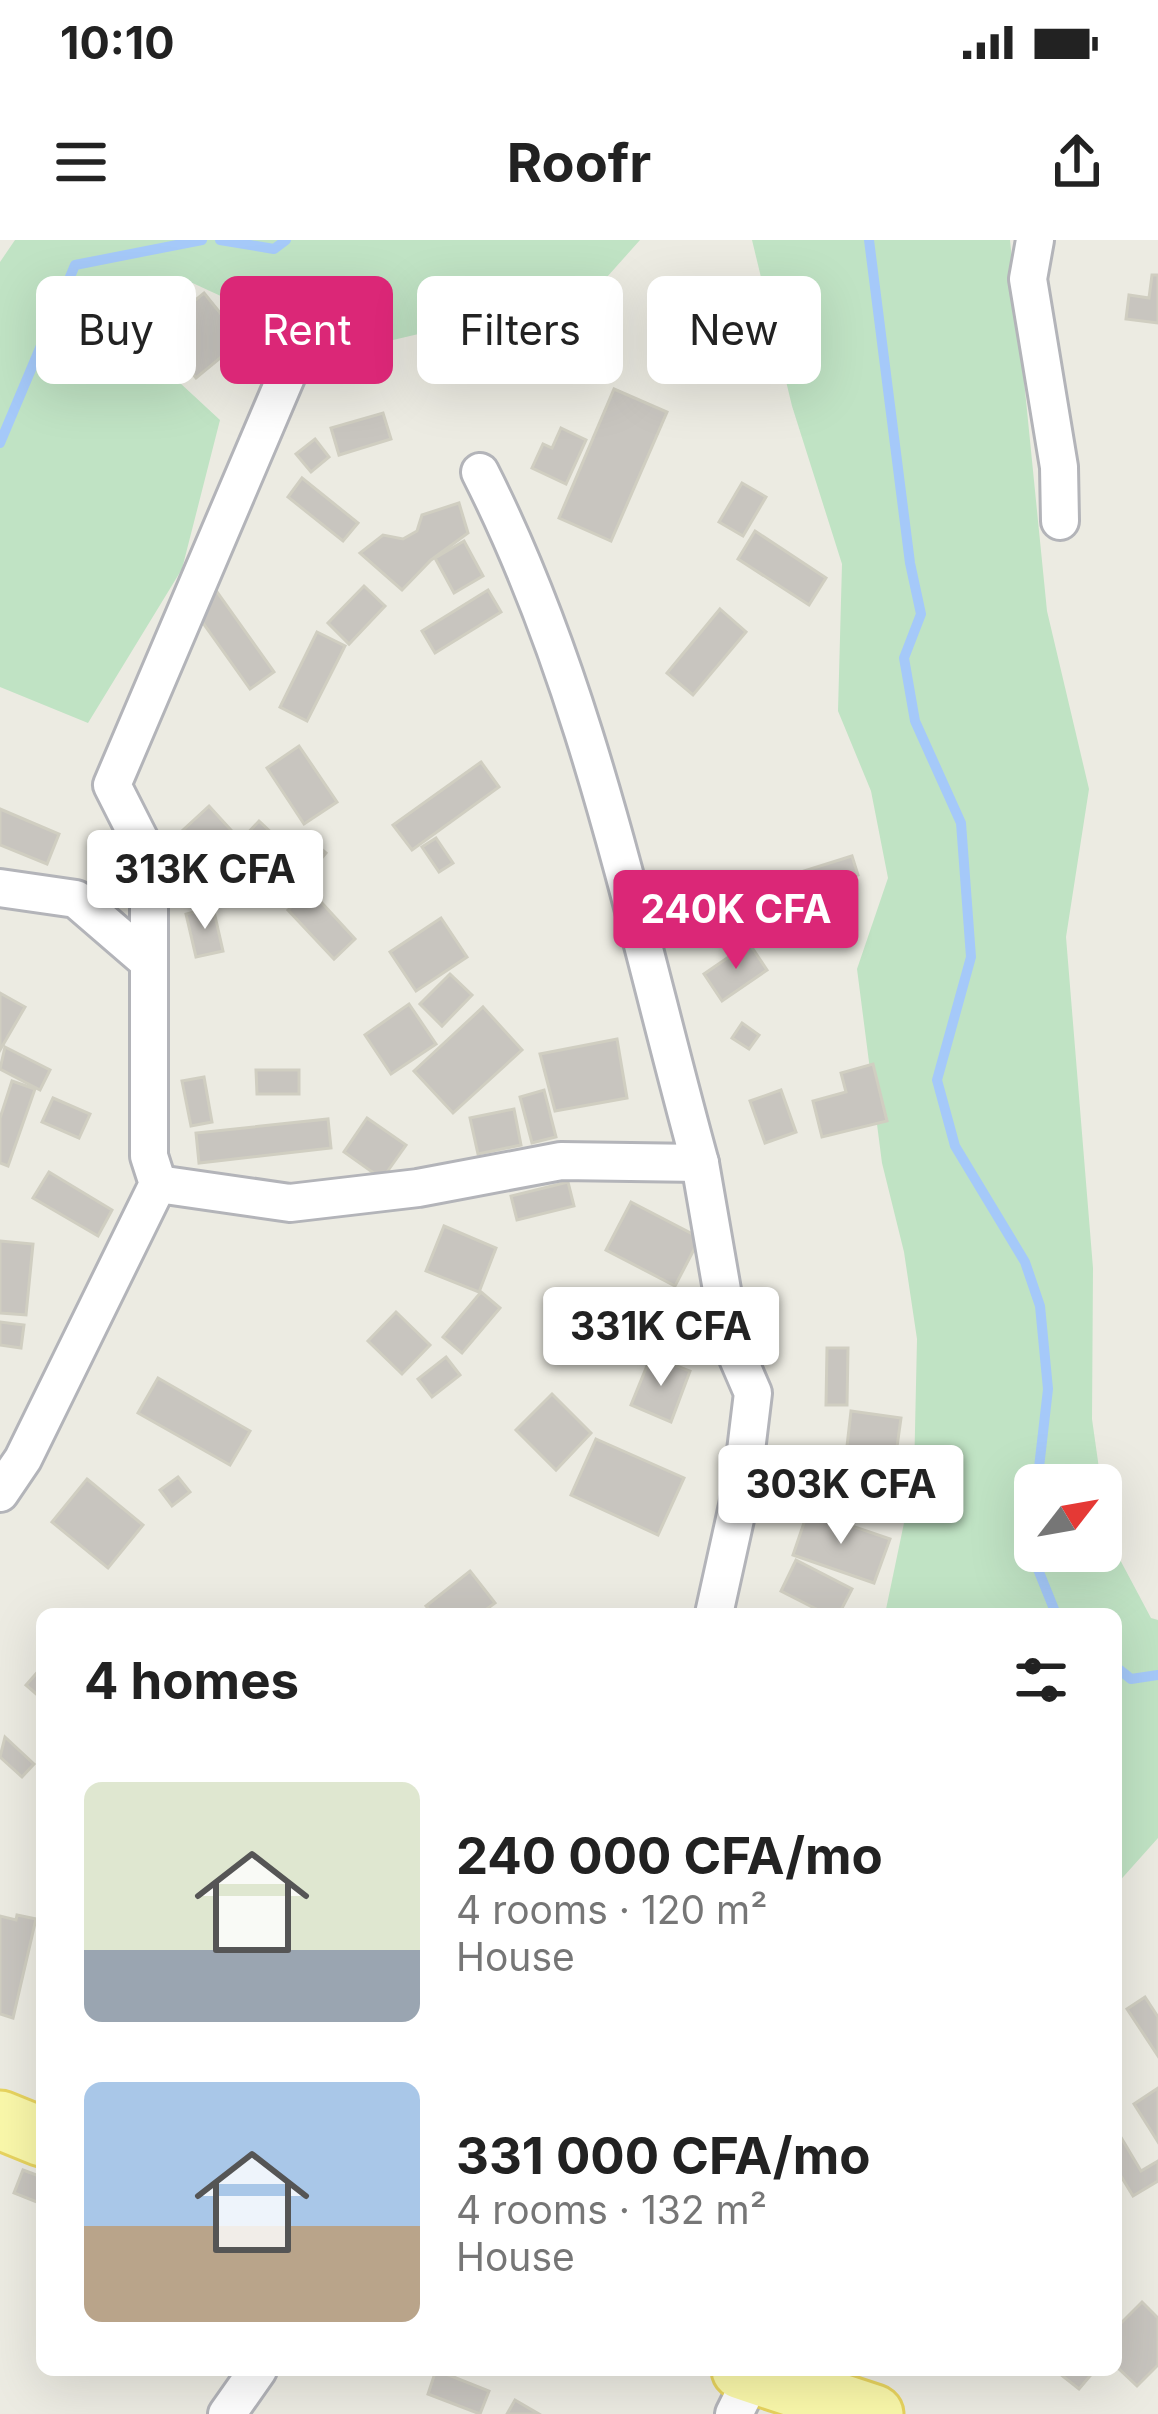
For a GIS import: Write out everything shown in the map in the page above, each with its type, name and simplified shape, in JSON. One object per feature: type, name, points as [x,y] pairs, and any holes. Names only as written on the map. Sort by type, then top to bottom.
[{"type":"main road","points":[[0,2120],[36,2135]]},
{"type":"main road","points":[[743,2386],[874,2414]]},
{"type":"street","points":[[1035,240],[1028,279],[1059,466],[1060,521]]},
{"type":"street","points":[[0,1493],[23,1459],[158,1184],[148,1156],[149,858],[112,785],[284,384]]},
{"type":"street","points":[[480,472],[525,561],[563,670],[700,1163],[731,1342],[753,1394],[741,1492],[715,1608]]},
{"type":"street","points":[[0,888],[76,899],[149,962]]},
{"type":"street","points":[[158,1184],[290,1203],[418,1188],[561,1161],[700,1163]]},
{"type":"street","points":[[227,2414],[255,2376]]},
{"type":"green space","points":[[15,240],[640,240],[608,276],[417,276],[417,334],[393,340],[393,276],[220,276],[220,296],[196,285],[196,276],[36,276],[36,384],[181,384],[220,420],[182,569],[88,723],[0,687],[0,262]]},
{"type":"green space","points":[[752,240],[1010,240],[1047,611],[1089,789],[1066,937],[1093,1268],[1092,1419],[1098,1464],[1014,1464],[1014,1572],[1122,1572],[1122,1563],[1151,1618],[1158,1620],[1158,1838],[1122,1878],[1122,1608],[886,1608],[914,1475],[917,1339],[904,1252],[882,1163],[857,969],[888,878],[871,791],[838,711],[842,564],[787,384],[821,384],[821,276],[761,276]]},
{"type":"building","points":[[1152,275],[1158,275],[1158,323],[1126,319],[1129,295],[1149,298]]},
{"type":"building","points":[[204,293],[220,313],[220,358],[196,378],[196,299]]},
{"type":"building","points":[[614,389],[667,412],[611,541],[559,518]]},
{"type":"building","points":[[383,413],[391,439],[339,455],[331,428]]},
{"type":"building","points":[[561,428],[586,440],[566,484],[532,468],[543,444],[552,448]]},
{"type":"building","points":[[315,439],[329,457],[311,472],[296,454]]},
{"type":"building","points":[[302,478],[358,523],[343,541],[288,497]]},
{"type":"building","points":[[742,483],[766,497],[743,536],[719,522]]},
{"type":"building","points":[[459,503],[468,533],[431,560],[402,590],[360,553],[383,535],[403,539],[417,531],[422,515]]},
{"type":"building","points":[[755,531],[826,578],[809,605],[738,559]]},
{"type":"building","points":[[464,541],[483,576],[454,593],[435,558]]},
{"type":"building","points":[[364,586],[385,606],[349,644],[328,623]]},
{"type":"building","points":[[215,589],[274,672],[250,689],[191,606]]},
{"type":"building","points":[[488,590],[501,612],[435,653],[422,631]]},
{"type":"building","points":[[720,609],[746,632],[693,695],[667,673]]},
{"type":"building","points":[[317,632],[345,646],[307,721],[280,707]]},
{"type":"building","points":[[299,746],[337,802],[304,824],[267,768]]},
{"type":"building","points":[[481,762],[499,787],[412,850],[393,825]]},
{"type":"building","points":[[209,806],[273,876],[247,901],[183,830]]},
{"type":"building","points":[[0,809],[59,834],[47,864],[0,845]]},
{"type":"building","points":[[259,821],[289,849],[275,864],[245,836]]},
{"type":"building","points":[[436,838],[453,863],[439,872],[422,847]]},
{"type":"building","points":[[313,842],[326,853],[299,885],[286,872]]},
{"type":"building","points":[[852,856],[858,875],[809,890],[804,871]]},
{"type":"building","points":[[790,888],[798,903],[738,937],[730,922]]},
{"type":"building","points":[[310,890],[355,939],[334,959],[288,910]]},
{"type":"building","points":[[213,907],[223,951],[196,957],[186,914]]},
{"type":"building","points":[[441,918],[467,957],[416,991],[390,952]]},
{"type":"building","points":[[749,943],[767,970],[722,1001],[704,974]]},
{"type":"building","points":[[450,974],[472,995],[442,1026],[420,1004]]},
{"type":"building","points":[[0,993],[25,1007],[0,1050]]},
{"type":"building","points":[[409,1004],[436,1044],[391,1074],[365,1035]]},
{"type":"building","points":[[483,1007],[522,1050],[453,1113],[414,1071]]},
{"type":"building","points":[[742,1023],[759,1035],[749,1049],[732,1038]]},
{"type":"building","points":[[617,1039],[627,1098],[555,1111],[540,1054]]},
{"type":"building","points":[[5,1047],[50,1070],[40,1090],[0,1069]]},
{"type":"building","points":[[873,1064],[887,1121],[822,1137],[813,1101],[846,1092],[841,1073]]},
{"type":"building","points":[[256,1070],[299,1070],[299,1094],[257,1094]]},
{"type":"building","points":[[204,1077],[212,1122],[191,1126],[182,1081]]},
{"type":"building","points":[[12,1081],[35,1089],[8,1166],[0,1163],[0,1118]]},
{"type":"building","points":[[544,1090],[556,1137],[532,1143],[520,1097]]},
{"type":"building","points":[[781,1090],[796,1132],[765,1143],[750,1101]]},
{"type":"building","points":[[53,1098],[90,1114],[79,1138],[42,1122]]},
{"type":"building","points":[[514,1109],[521,1145],[478,1154],[470,1118]]},
{"type":"building","points":[[367,1118],[406,1145],[382,1179],[344,1152]]},
{"type":"building","points":[[328,1119],[331,1148],[199,1163],[196,1133]]},
{"type":"building","points":[[49,1172],[112,1210],[98,1236],[33,1198]]},
{"type":"building","points":[[568,1182],[574,1206],[517,1220],[511,1196]]},
{"type":"building","points":[[631,1202],[700,1238],[675,1286],[606,1250]]},
{"type":"building","points":[[444,1226],[496,1248],[479,1292],[426,1271]]},
{"type":"building","points":[[0,1241],[33,1244],[26,1315],[0,1313]]},
{"type":"building","points":[[481,1292],[500,1308],[462,1353],[443,1337]]},
{"type":"building","points":[[396,1312],[430,1345],[402,1374],[368,1341]]},
{"type":"building","points":[[0,1322],[24,1325],[21,1348],[0,1345]]},
{"type":"building","points":[[827,1348],[848,1348],[847,1405],[826,1405]]},
{"type":"building","points":[[651,1356],[690,1371],[671,1422],[631,1405]]},
{"type":"building","points":[[446,1357],[460,1375],[432,1397],[418,1379]]},
{"type":"building","points":[[158,1378],[250,1431],[230,1465],[138,1413]]},
{"type":"building","points":[[552,1394],[591,1433],[556,1470],[516,1430]]},
{"type":"building","points":[[851,1411],[901,1418],[895,1461],[846,1455]]},
{"type":"building","points":[[596,1439],[684,1478],[658,1535],[571,1495]]},
{"type":"building","points":[[178,1477],[190,1492],[172,1506],[160,1490]]},
{"type":"building","points":[[87,1479],[143,1525],[108,1568],[52,1522]]},
{"type":"building","points":[[808,1511],[890,1539],[874,1583],[793,1555]]},
{"type":"building","points":[[796,1560],[852,1589],[842,1608],[814,1608],[781,1591]]},
{"type":"building","points":[[470,1571],[495,1603],[488,1608],[426,1606]]},
{"type":"building","points":[[36,1674],[36,1694],[26,1685]]},
{"type":"building","points":[[5,1737],[34,1764],[22,1777],[0,1757]]},
{"type":"building","points":[[17,1915],[36,1919],[13,2018],[0,2014],[0,1916],[16,1920]]},
{"type":"building","points":[[1145,1997],[1158,2017],[1158,2056],[1127,2009]]},
{"type":"building","points":[[1158,2088],[1158,2142],[1134,2104]]},
{"type":"building","points":[[1122,2139],[1141,2171],[1158,2161],[1158,2181],[1133,2196],[1122,2178]]},
{"type":"building","points":[[23,2170],[36,2175],[36,2202],[14,2193]]},
{"type":"building","points":[[1142,2302],[1158,2318],[1158,2365],[1137,2386],[1122,2372],[1122,2322]]},
{"type":"building","points":[[434,2376],[451,2376],[489,2391],[480,2414],[428,2394]]},
{"type":"building","points":[[1063,2376],[1090,2376],[1079,2389]]},
{"type":"building","points":[[515,2400],[539,2414],[507,2414]]},
{"type":"waterway","points":[[0,443],[75,265],[202,240]]},
{"type":"waterway","points":[[220,240],[274,249],[286,240]]},
{"type":"waterway","points":[[869,240],[910,563],[921,614],[904,658],[915,721],[961,823],[971,957],[937,1080],[955,1146],[1025,1262],[1040,1306],[1048,1389],[1039,1464]]},
{"type":"waterway","points":[[1039,1572],[1054,1608]]},
{"type":"waterway","points":[[1122,1672],[1131,1679],[1158,1675]]}]
